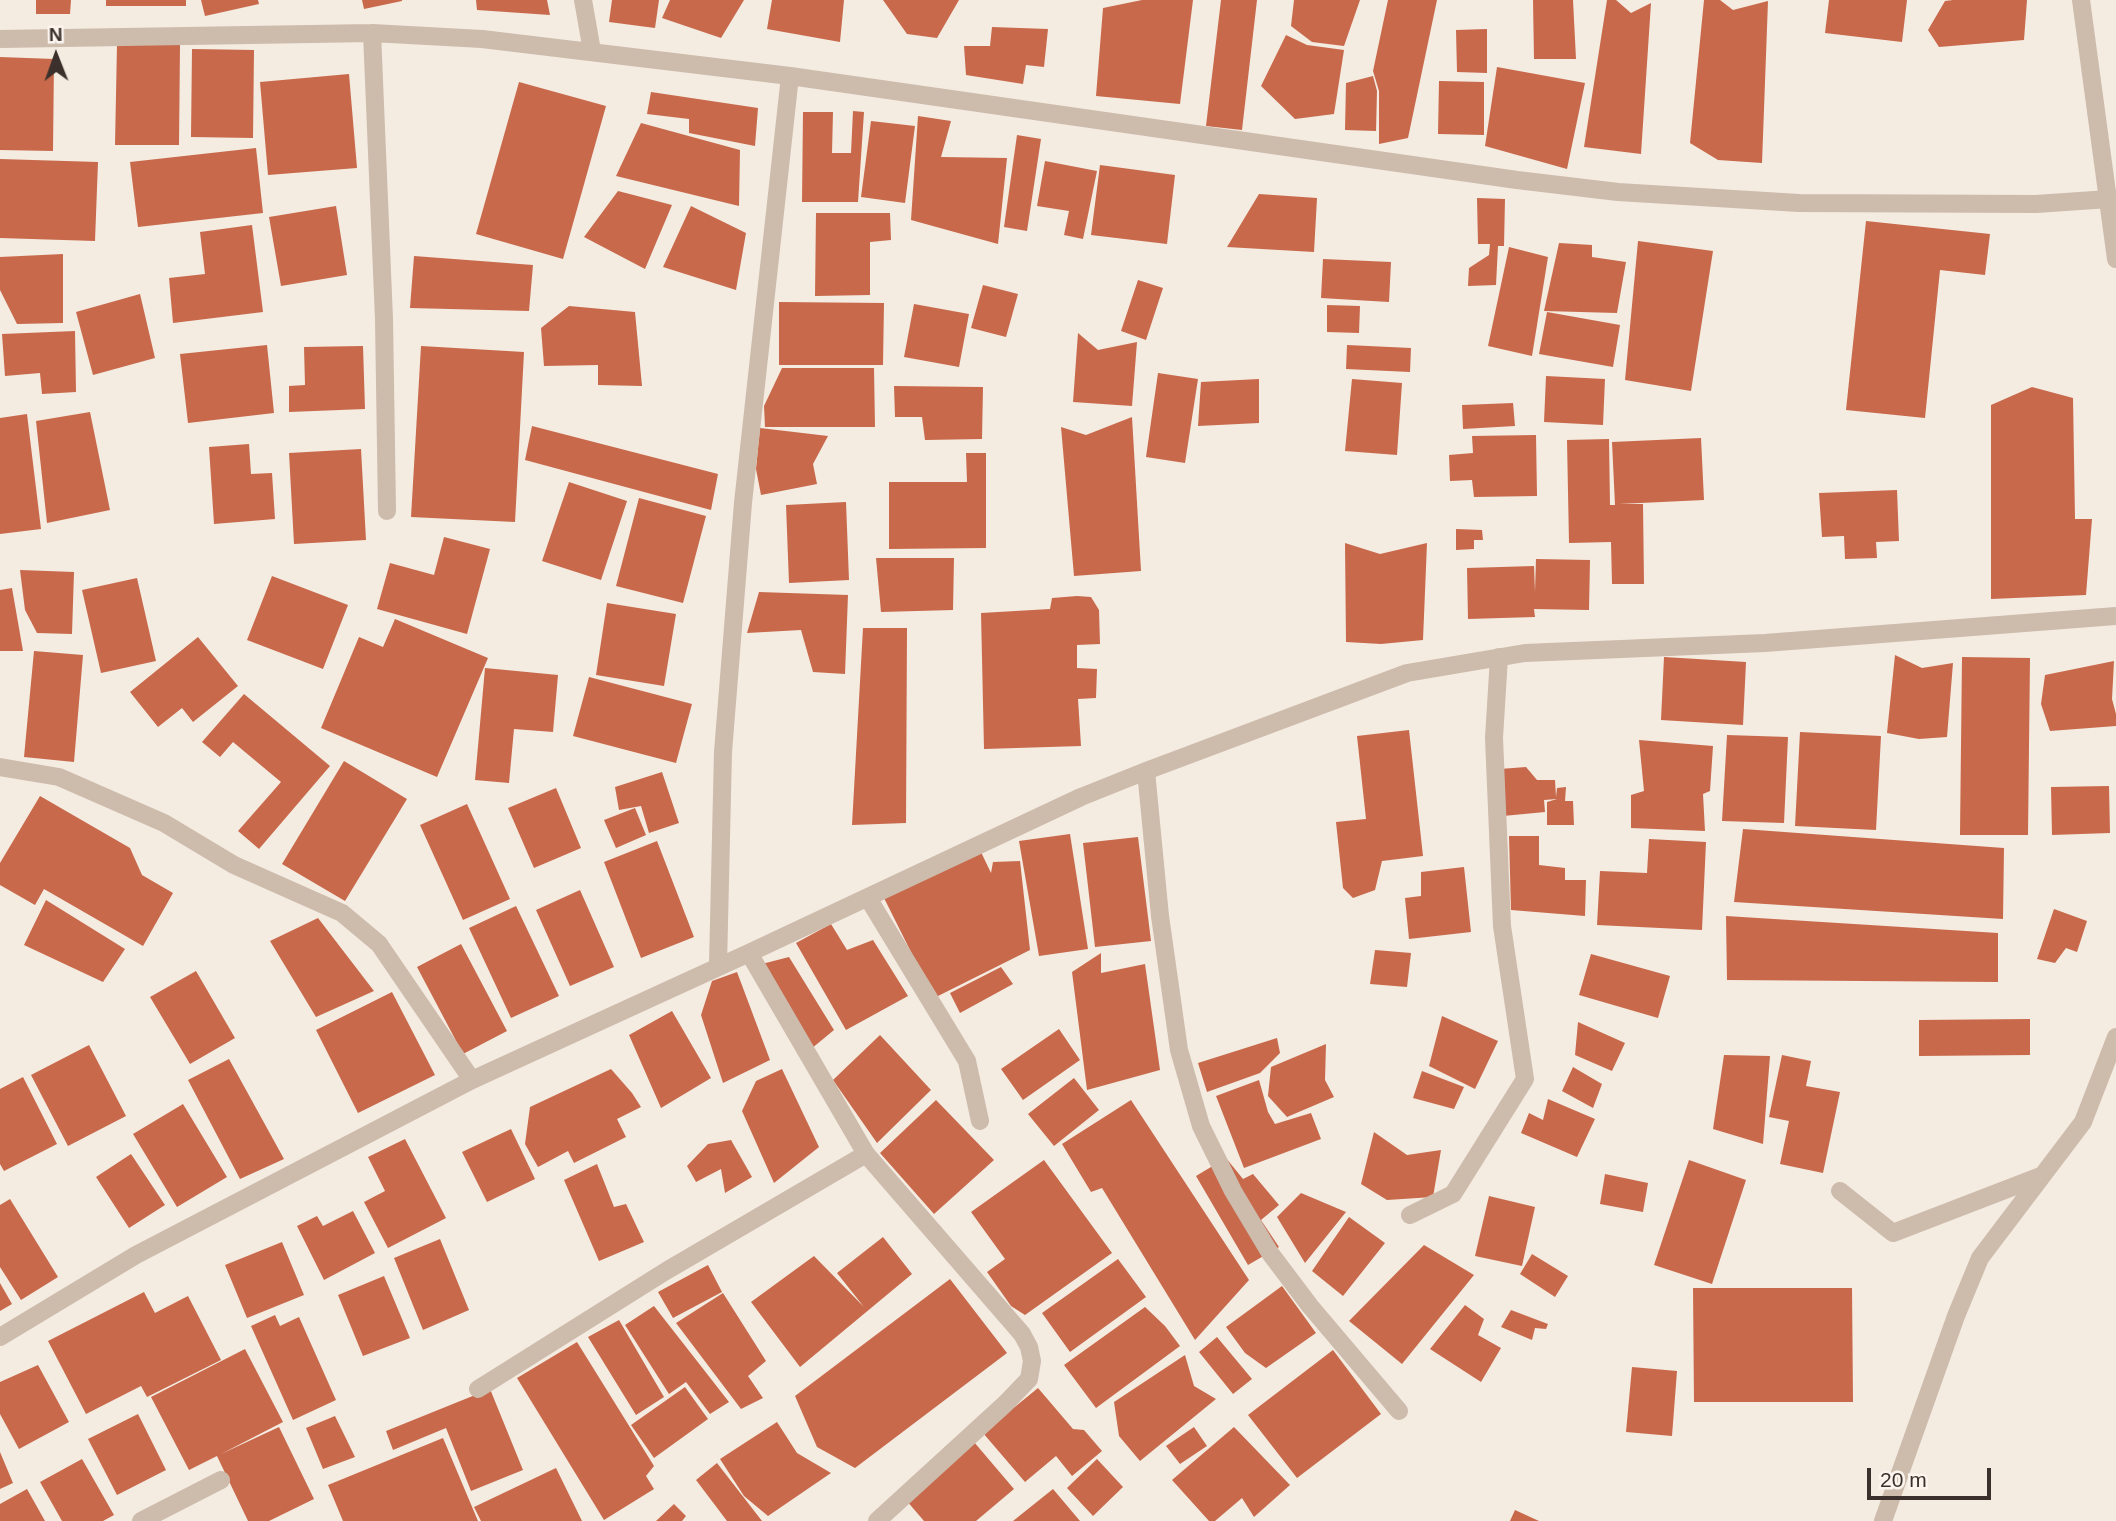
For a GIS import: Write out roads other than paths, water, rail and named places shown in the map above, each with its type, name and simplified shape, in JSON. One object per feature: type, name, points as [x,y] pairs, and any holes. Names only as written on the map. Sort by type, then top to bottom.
[{"type":"street","points":[[583,0],[592,51]]},
{"type":"street","points":[[2081,0],[2116,259]]},
{"type":"street","points":[[372,33],[384,319],[387,511]]},
{"type":"street","points":[[0,39],[372,33],[482,39],[790,76],[1517,180],[1618,192],[1799,203],[2036,204],[2109,198]]},
{"type":"street","points":[[718,965],[725,724],[743,503],[790,76]]},
{"type":"street","points":[[0,1337],[136,1255],[472,1080],[1081,797],[1407,673],[1525,653],[1765,643],[2116,616]]},
{"type":"street","points":[[1410,1215],[1453,1194],[1525,1079],[1503,926],[1494,738],[1499,657]]},
{"type":"street","points":[[0,767],[59,777],[164,823],[234,865],[342,913],[379,944],[472,1080]]},
{"type":"street","points":[[1146,771],[1160,916],[1179,1050],[1201,1126],[1233,1191],[1270,1254],[1310,1306],[1399,1411]]},
{"type":"street","points":[[868,898],[967,1060],[981,1121]]},
{"type":"street","points":[[750,953],[866,1154],[1022,1335],[1030,1348],[1032,1361],[1029,1379],[877,1521]]},
{"type":"street","points":[[1883,1521],[1956,1316],[1980,1258],[2083,1122],[2116,1037]]},
{"type":"street","points":[[478,1389],[666,1271],[866,1154]]},
{"type":"street","points":[[1840,1191],[1893,1233],[2041,1177]]},
{"type":"street","points":[[141,1521],[221,1480]]}]
